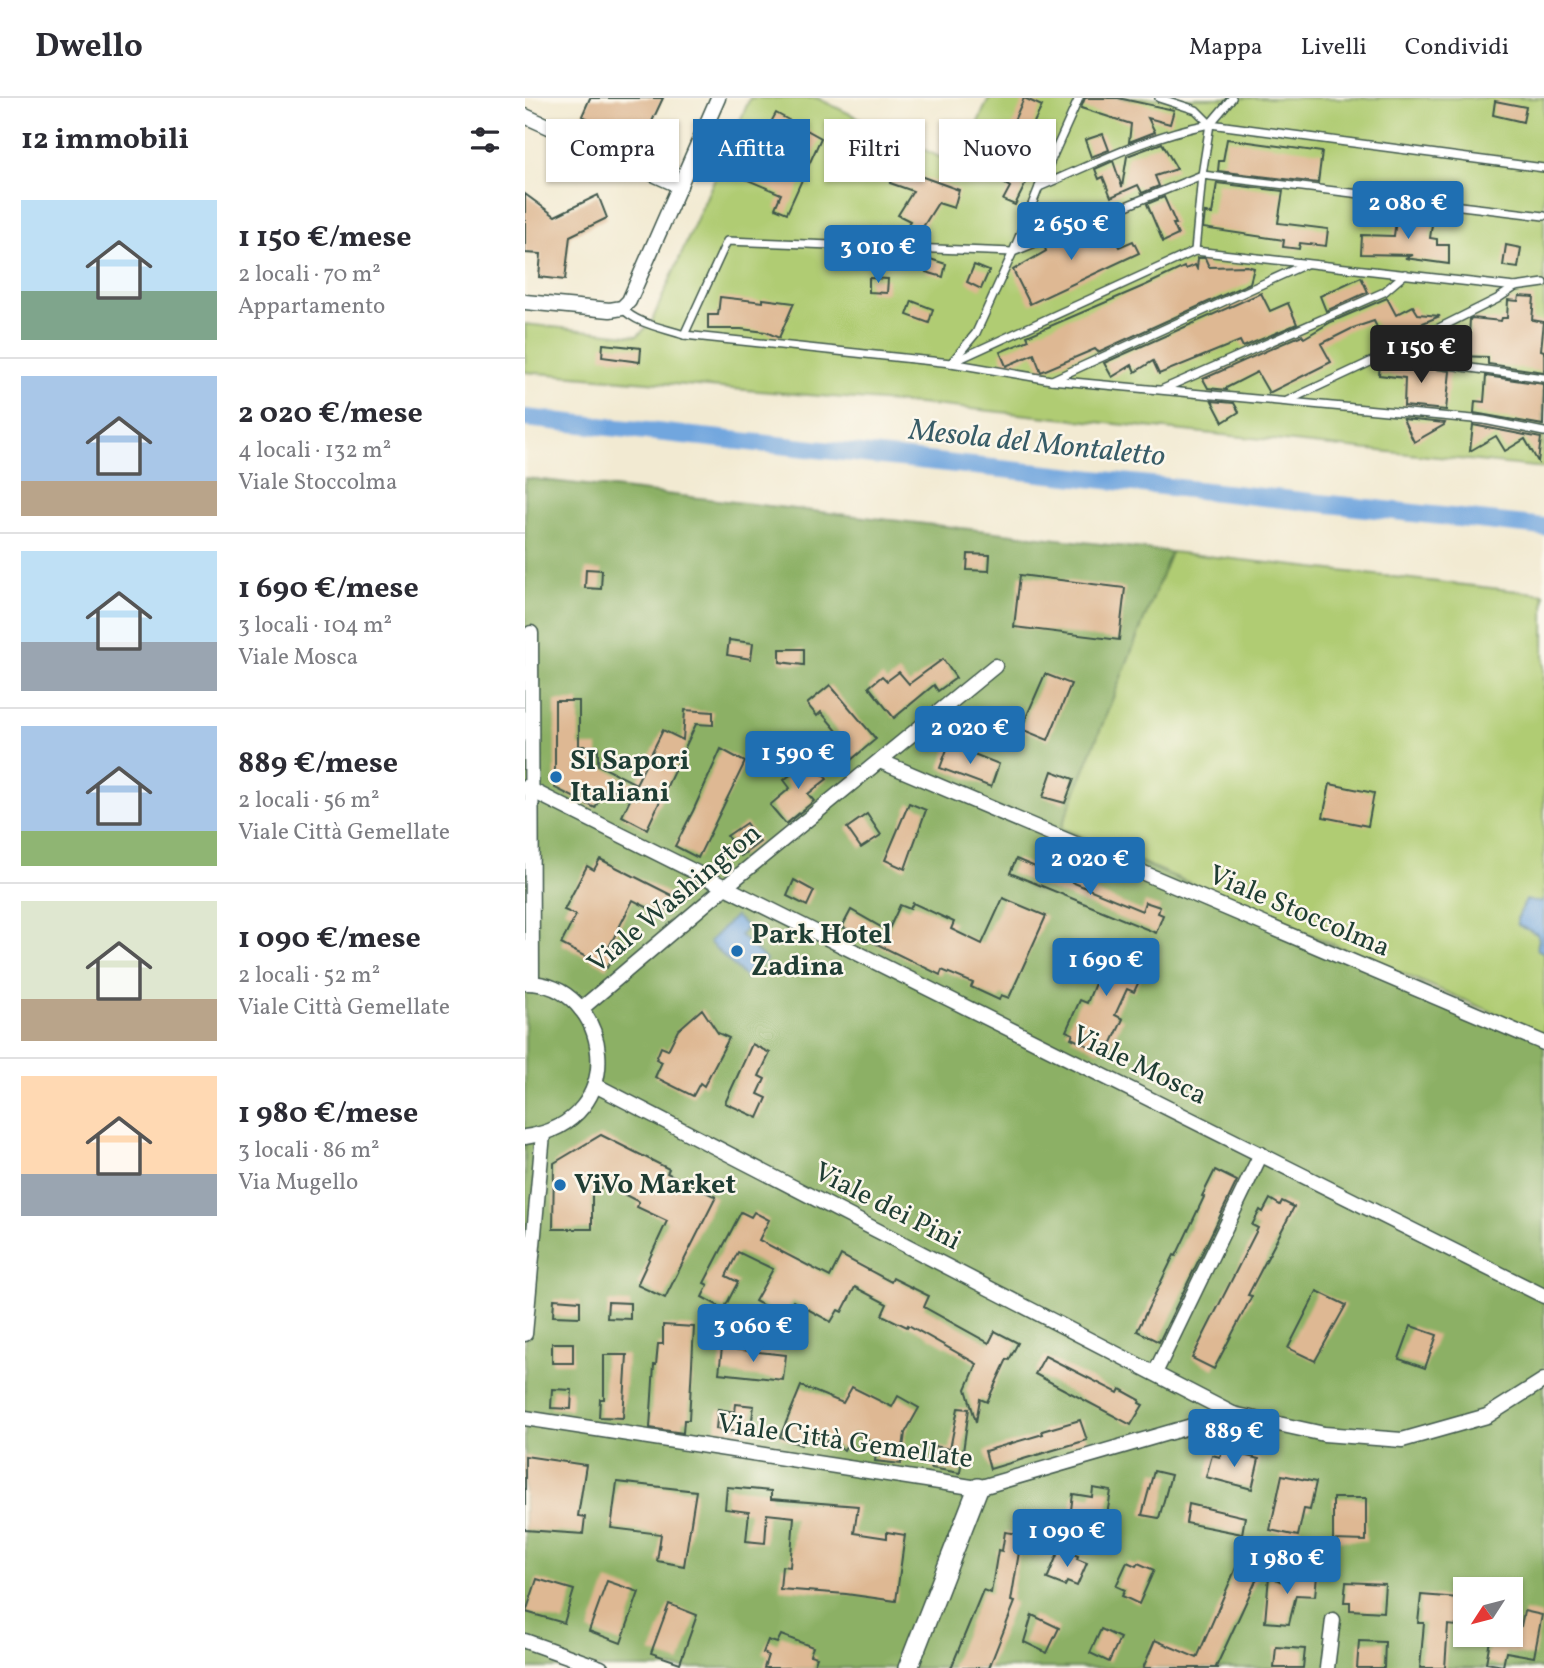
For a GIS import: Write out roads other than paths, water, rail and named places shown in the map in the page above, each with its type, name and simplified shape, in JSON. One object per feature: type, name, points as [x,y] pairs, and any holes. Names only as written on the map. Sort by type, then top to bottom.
[{"type":"street","points":[[525,302],[622,309],[629,301],[718,98]]},
{"type":"street","points":[[525,116],[680,186]]},
{"type":"street","points":[[525,1137],[543,1135],[560,1128],[575,1116],[587,1102],[595,1085],[599,1059],[594,1032],[581,1009],[550,988],[528,983],[531,633]]},
{"type":"street","name":"Viale Washington","points":[[581,1009],[995,666]]},
{"type":"street","name":"Viale Stoccolma","points":[[880,761],[1544,1043]]},
{"type":"street","name":"Viale Mosca","points":[[529,789],[1544,1296]]},
{"type":"street","name":"Viale dei Pini","points":[[595,1085],[1233,1414],[1324,1434],[1402,1440],[1487,1416],[1544,1380]]},
{"type":"street","points":[[525,1334],[543,1135]]},
{"type":"street","points":[[1156,1373],[1261,1154]]},
{"type":"street","name":"Viale Città Gemellate","points":[[525,1418],[978,1488],[1233,1414]]},
{"type":"street","points":[[908,1668],[978,1488]]},
{"type":"street","points":[[1327,1668],[1333,1619]]},
{"type":"street","points":[[525,1641],[601,1668]]},
{"type":"lane","points":[[951,363],[976,334],[1079,98]]},
{"type":"lane","points":[[1159,98],[1196,110],[1210,124]]},
{"type":"lane","points":[[1195,251],[1210,124],[1232,98]]},
{"type":"lane","points":[[1039,187],[1138,144],[1184,129],[1210,124],[1544,168]]},
{"type":"lane","points":[[684,335],[727,241],[1013,252],[1202,175],[1544,216]]},
{"type":"lane","points":[[951,363],[1195,251],[1515,287],[1544,283]]},
{"type":"lane","points":[[1051,380],[1306,263]]},
{"type":"lane","points":[[1160,391],[1384,292],[1405,274]]},
{"type":"lane","points":[[1284,403],[1497,299],[1515,287]]},
{"type":"lane","points":[[622,309],[638,321],[652,323],[684,335],[951,363],[1051,380],[1484,420],[1544,432]]},
{"type":"lane","points":[[1383,356],[1544,378]]},
{"type":"water","points":[[1544,898],[1544,953],[1537,949],[1537,934],[1518,925],[1517,919],[1526,900],[1542,902]]},
{"type":"water","name":"Park Hotel Zadina","points":[[735,916],[747,927],[740,935],[766,960],[747,979],[709,942]]},
{"type":"waterway","name":"Mesola del Montaletto","points":[[525,418],[1544,527]]},
{"type":"place","name":"SI Sapori Italiani","points":[[556,777]]},
{"type":"place","name":"Park Hotel Zadina","points":[[737,951]]},
{"type":"place","name":"ViVo Market","points":[[560,1185]]}]
